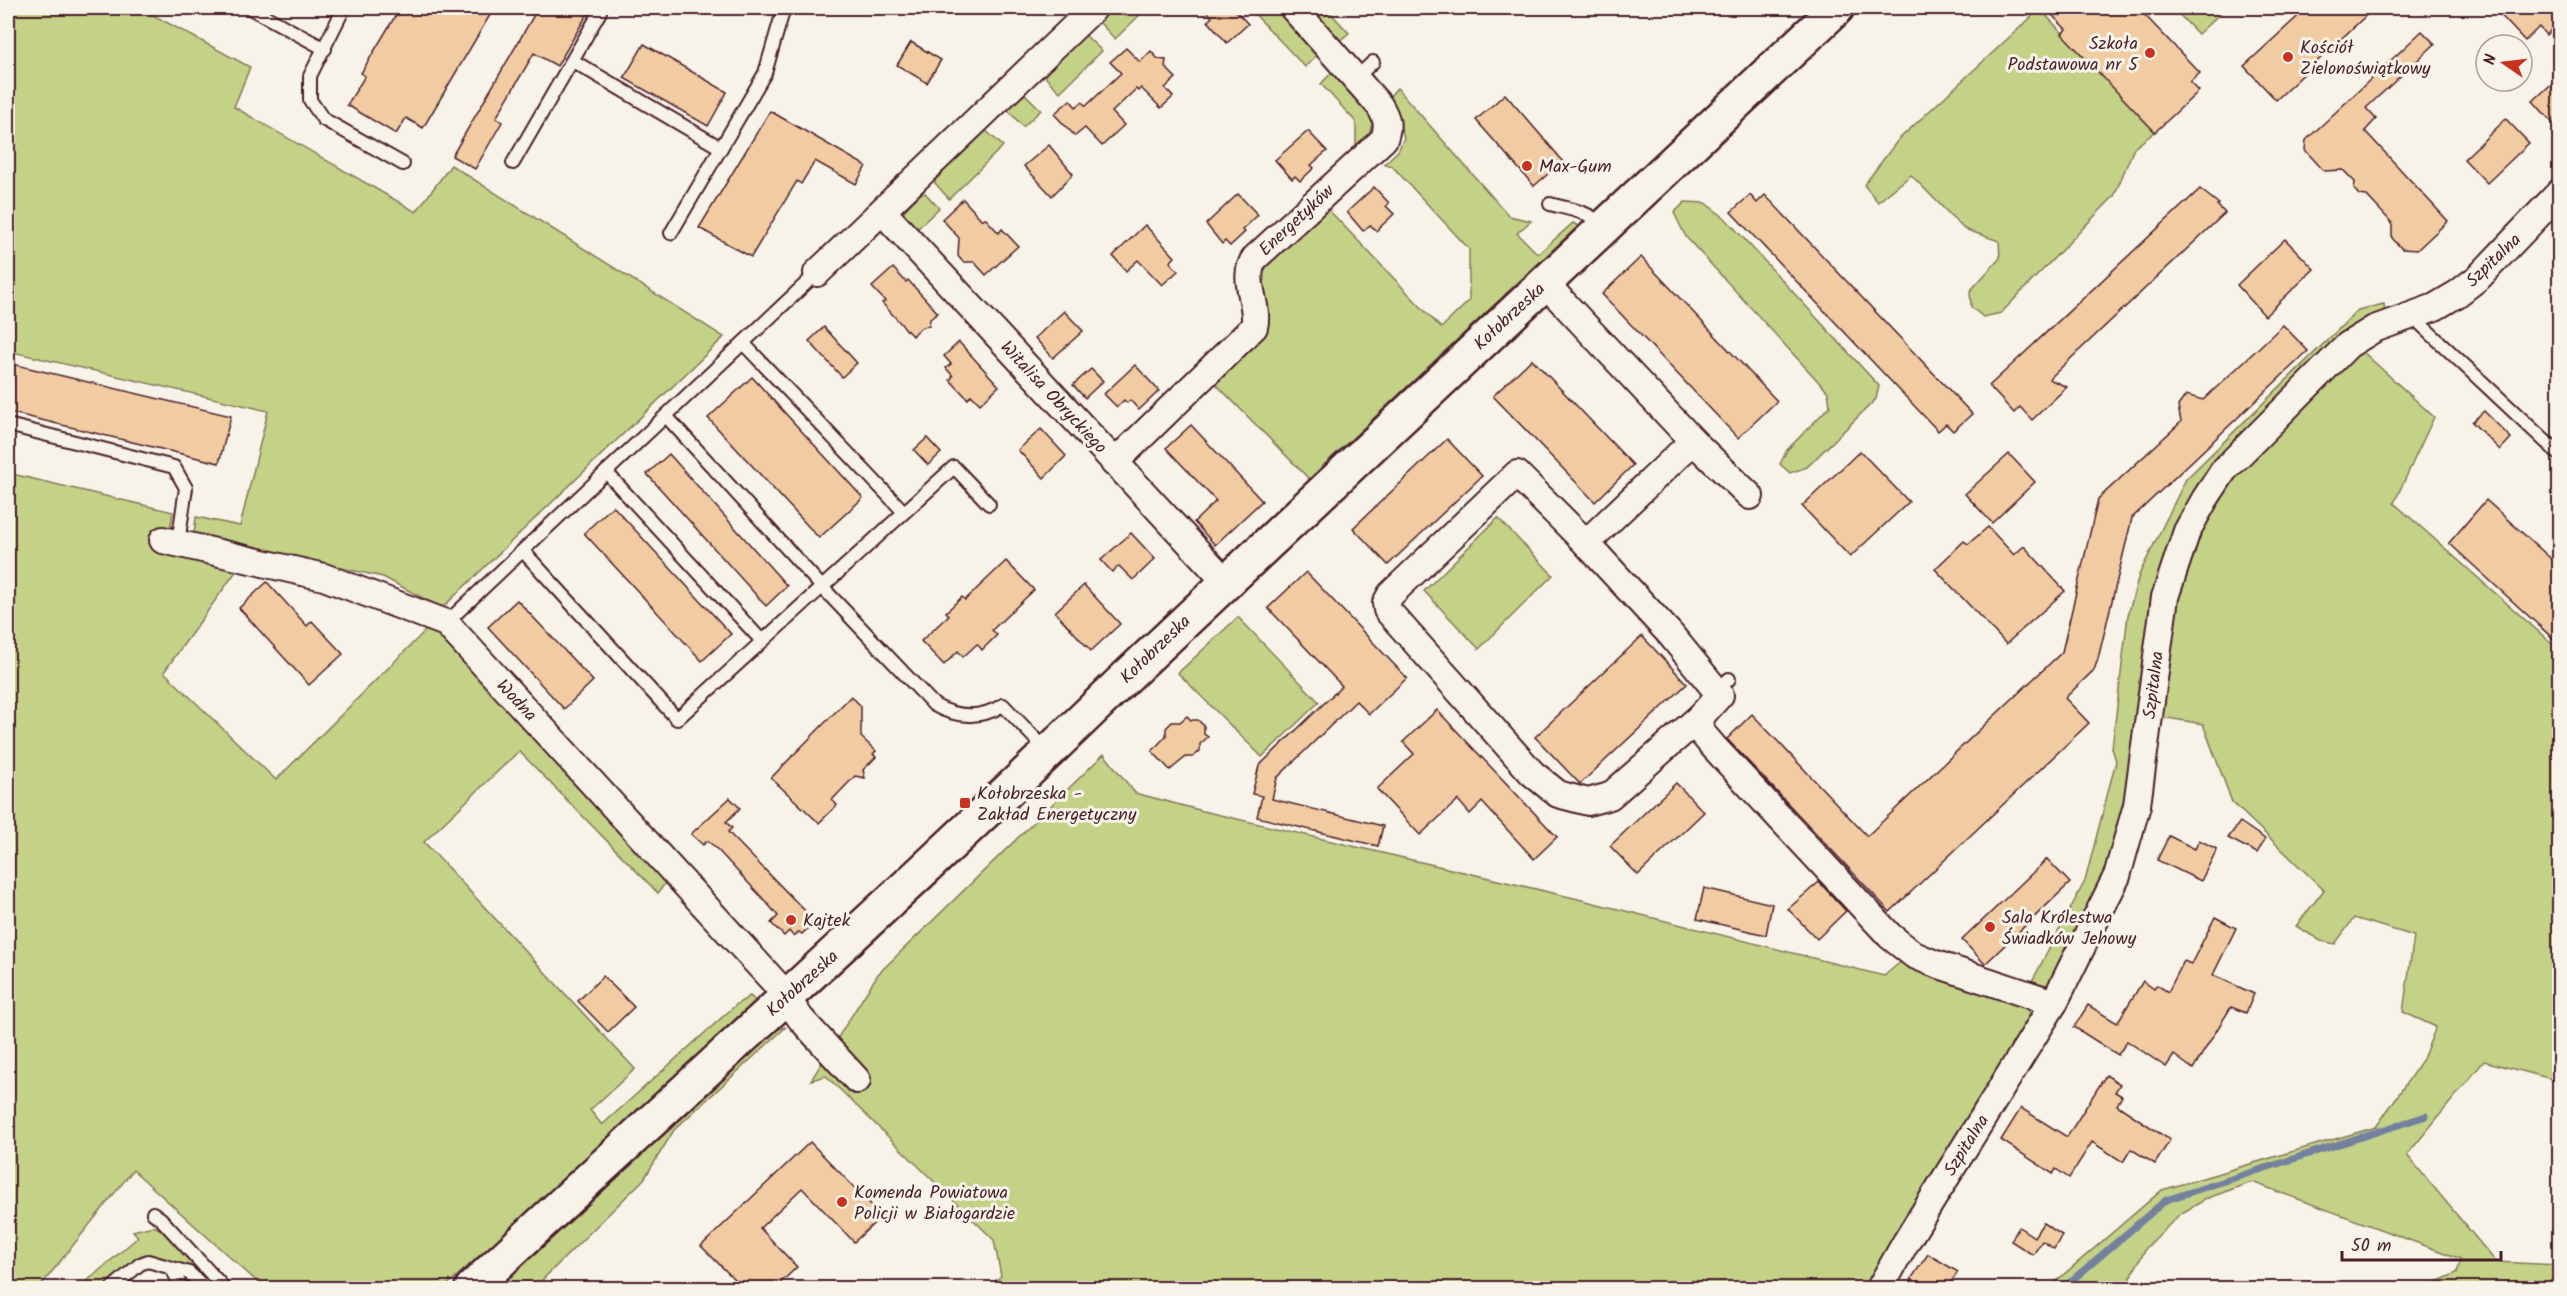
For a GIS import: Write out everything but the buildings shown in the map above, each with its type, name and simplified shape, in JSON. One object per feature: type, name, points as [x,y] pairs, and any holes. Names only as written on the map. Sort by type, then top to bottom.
[{"type":"main road","name":"Kołobrzeska","points":[[472,1288],[1048,753],[1226,582],[1837,8]]},
{"type":"street","points":[[817,273],[1094,8]]},
{"type":"street","name":"Energetyków","points":[[1114,463],[1254,327],[1256,319],[1249,273],[1255,258],[1384,139],[1388,128],[1387,118],[1364,70],[1293,8]]},
{"type":"street","name":"Szpitalna","points":[[1880,1288],[1918,1222],[2054,1003],[2117,876],[2129,840],[2144,762],[2165,597],[2187,531],[2224,471],[2348,345],[2374,329],[2435,307],[2479,277],[2559,192]]},
{"type":"street","name":"Witalisa Obryckiego","points":[[882,212],[1226,582]]},
{"type":"street","points":[[1544,282],[1693,441],[1750,496]]},
{"type":"street","points":[[1586,543],[1693,441]]},
{"type":"street","points":[[1518,474],[1586,543],[1724,684],[1717,701],[1610,796],[1588,802],[1558,794],[1532,773],[1387,610],[1386,603],[1391,594],[1514,475],[1518,474]]},
{"type":"street","name":"Wodna","points":[[170,542],[324,577],[446,623],[787,996],[801,1019],[857,1080]]},
{"type":"street","points":[[1700,717],[1701,732],[1713,746],[1890,936],[1914,955],[1933,963],[2054,1003]]},
{"type":"lane","points":[[250,8],[325,49]]},
{"type":"lane","points":[[344,8],[310,76],[310,100],[324,119],[403,164]]},
{"type":"lane","points":[[671,233],[765,74],[784,8]]},
{"type":"lane","points":[[513,163],[600,12]]},
{"type":"lane","points":[[573,61],[721,148]]},
{"type":"lane","points":[[1550,204],[1593,217],[1605,227]]},
{"type":"lane","points":[[446,623],[817,273]]},
{"type":"lane","points":[[2412,316],[2559,455]]},
{"type":"lane","points":[[743,343],[904,512]]},
{"type":"lane","points":[[666,416],[822,587],[934,705],[945,711],[975,716],[990,713],[1004,705],[1048,753]]},
{"type":"lane","points":[[8,425],[174,467],[186,488],[170,542]]},
{"type":"lane","points":[[523,551],[677,719],[954,467],[989,504]]},
{"type":"lane","points":[[606,472],[762,641]]},
{"type":"lane","points":[[153,1213],[162,1219],[224,1288]]},
{"type":"lane","points":[[112,1288],[140,1264],[148,1261],[189,1273],[205,1288]]},
{"type":"lane","points":[[172,1269],[182,1288]]},
{"type":"green space","points":[[8,8],[140,8],[250,67],[234,107],[416,212],[451,165],[724,337],[442,608],[383,577],[194,536],[196,517],[240,526],[268,411],[8,351]]},
{"type":"green space","points":[[1108,8],[1147,8],[1115,39],[1097,20]]},
{"type":"green space","points":[[1249,8],[1282,8],[1318,54],[1305,67]]},
{"type":"green space","points":[[1301,8],[1326,8],[1349,33],[1338,42]]},
{"type":"green space","points":[[2173,8],[2226,8],[2198,34]]},
{"type":"green space","points":[[2040,9],[2155,132],[2134,148],[2114,196],[2001,313],[1983,317],[1971,307],[1970,291],[2000,258],[1999,241],[1964,229],[1911,175],[1878,202],[1864,185],[1898,140]]},
{"type":"green space","points":[[1084,34],[1102,51],[1060,92],[1046,78],[1045,70]]},
{"type":"green space","points":[[1335,69],[1374,118],[1369,134],[1356,147],[1356,122],[1321,84]]},
{"type":"green space","points":[[1397,88],[1509,216],[1531,221],[1517,233],[1538,254],[1573,223],[1578,226],[1309,479],[1211,379],[1258,334],[1258,273],[1325,206],[1441,328],[1469,301],[1469,249],[1392,166],[1384,164],[1398,151],[1404,138],[1391,108],[1389,97]]},
{"type":"green space","points":[[1019,95],[1026,95],[1041,110],[1023,127],[1007,109]]},
{"type":"green space","points":[[984,129],[1003,146],[949,199],[935,183],[936,176]]},
{"type":"green space","points":[[921,193],[925,193],[939,208],[915,231],[903,219],[903,212]]},
{"type":"green space","points":[[1685,202],[1705,203],[1725,218],[1879,386],[1876,399],[1807,467],[1790,473],[1780,464],[1787,450],[1830,406],[1828,392],[1686,237],[1674,213]]},
{"type":"green space","points":[[2384,304],[2385,314],[2181,522],[2129,796],[2106,879],[2049,987],[2030,985],[2085,881],[2116,761],[2112,748],[2128,615],[2139,575],[2186,479],[2358,310]]},
{"type":"green space","points":[[2361,350],[2434,417],[2394,503],[2559,650],[2559,1081],[2484,1061],[2407,1155],[2496,1262],[2559,1265],[2559,1288],[2422,1288],[2457,1273],[2461,1259],[2252,1182],[2208,1198],[2180,1214],[2146,1248],[2125,1288],[2048,1288],[2162,1190],[2376,1127],[2423,1059],[2436,1027],[2403,1012],[2414,936],[2354,918],[2335,944],[2321,941],[2296,926],[2324,890],[2232,802],[2203,724],[2161,717],[2177,592],[2206,516],[2233,474]]},
{"type":"green space","points":[[8,473],[173,512],[166,555],[237,570],[164,672],[276,780],[426,630],[440,634],[669,878],[658,893],[519,751],[424,842],[635,1069],[590,1110],[602,1125],[737,1004],[750,996],[757,1002],[444,1288],[264,1288],[133,1170],[39,1288],[8,1288]]},
{"type":"green space","points":[[1498,518],[1553,575],[1479,649],[1424,591]]},
{"type":"green space","points":[[1238,617],[1319,702],[1262,757],[1178,673]]},
{"type":"green space","points":[[1104,754],[1135,793],[1574,898],[1884,976],[1904,959],[2024,1004],[2031,1020],[1867,1288],[987,1288],[1001,1276],[994,1240],[826,1076],[811,1080],[878,974]]},
{"type":"green space","points":[[786,1027],[674,1130],[644,1179],[534,1288],[501,1288],[504,1282],[772,1031]]},
{"type":"green space","points":[[153,1226],[162,1230],[213,1288],[189,1268],[160,1257],[149,1256],[138,1260],[106,1288],[79,1288],[138,1237],[133,1231]]},
{"type":"waterway","points":[[2063,1288],[2166,1200],[2426,1116]]},
{"type":"place","name":"Szkoła Podstawowa nr 5","points":[[2150,53]]},
{"type":"place","name":"Kościół Zielonoświątkowy","points":[[2288,57]]},
{"type":"place","name":"Max-Gum","points":[[1527,166]]},
{"type":"place","name":"Kołobrzeska - Zakład Energetyczny","points":[[965,803]]},
{"type":"place","name":"Kajtek","points":[[791,920]]},
{"type":"place","name":"Sala Królestwa Świadków Jehowy","points":[[1990,927]]},
{"type":"place","name":"Komenda Powiatowa Policji w Białogardzie","points":[[842,1202]]}]
